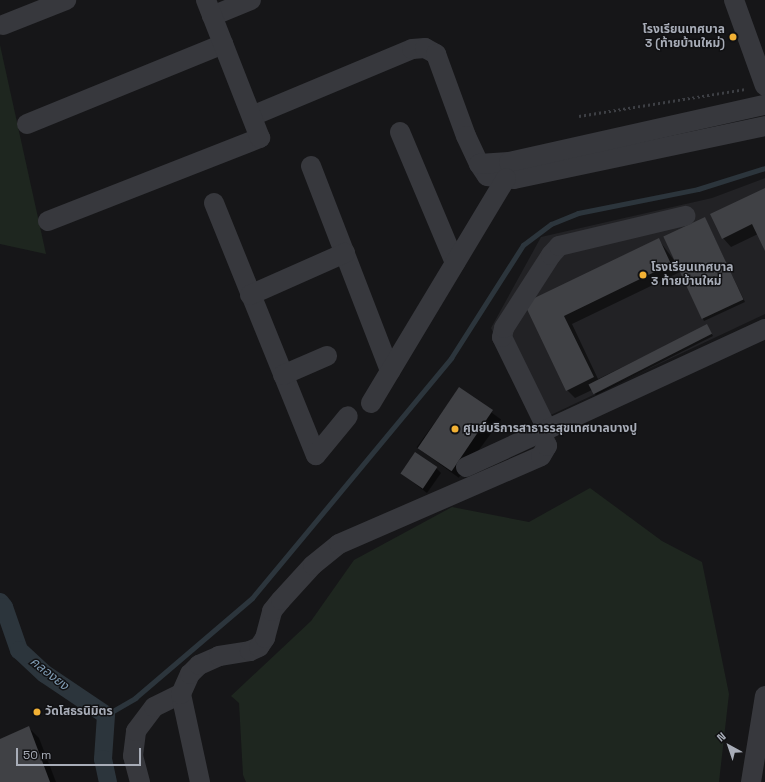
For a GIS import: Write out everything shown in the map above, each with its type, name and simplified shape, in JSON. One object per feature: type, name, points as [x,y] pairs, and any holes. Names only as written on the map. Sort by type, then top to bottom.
[{"type":"street","points":[[2,25],[66,0]]},
{"type":"street","points":[[48,221],[260,138],[209,8],[251,0]]},
{"type":"street","points":[[734,0],[765,86]]},
{"type":"street","points":[[27,124],[223,44]]},
{"type":"street","points":[[252,116],[412,49],[425,48],[436,54],[478,164],[488,176],[514,179],[765,126]]},
{"type":"street","points":[[478,164],[509,162],[765,104]]},
{"type":"street","points":[[400,132],[455,263]]},
{"type":"street","points":[[311,166],[390,371]]},
{"type":"street","points":[[371,403],[506,178]]},
{"type":"street","points":[[214,203],[316,455],[348,416]]},
{"type":"street","points":[[200,782],[181,694],[184,684],[199,666],[219,656],[250,651],[259,647],[264,638],[272,611],[313,565],[339,544],[541,456],[547,446],[544,431],[502,337],[504,328],[559,246],[685,216]]},
{"type":"street","points":[[250,295],[345,253]]},
{"type":"street","points":[[466,467],[765,329]]},
{"type":"street","points":[[283,375],[327,356]]},
{"type":"street","points":[[140,782],[133,756],[136,731],[154,707],[181,694]]},
{"type":"street","points":[[751,782],[765,696]]},
{"type":"path","points":[[579,116],[765,86]]},
{"type":"shaded area","points":[[0,45],[46,254],[0,244]]},
{"type":"shaded area","name":"โรงเรียนเทศบาล 3 ท้ายบ้านใหม่","points":[[765,178],[765,314],[536,422],[491,328],[541,237],[712,198]]},
{"type":"shaded area","points":[[590,488],[662,541],[702,562],[729,694],[719,782],[246,782],[243,775],[239,703],[231,696],[311,621],[354,560],[452,507],[529,522]]},
{"type":"building","points":[[765,188],[765,251],[752,224],[722,239],[710,214]]},
{"type":"building","points":[[705,217],[743,299],[702,319],[663,236]]},
{"type":"building","points":[[659,238],[671,264],[564,316],[594,377],[566,391],[524,303]]},
{"type":"building","points":[[707,324],[712,334],[593,394],[588,384]]},
{"type":"building","name":"ศูนย์บริการสาธารรสุขเทศบาลบางปู","points":[[459,387],[493,410],[452,471],[418,448]]},
{"type":"building","points":[[415,452],[437,467],[423,489],[400,474]]},
{"type":"building","points":[[29,726],[50,782],[0,782],[0,739]]},
{"type":"waterway","points":[[106,715],[135,698],[252,598],[451,358],[523,245],[551,224],[578,213],[698,189],[765,168]]},
{"type":"waterway","name":"คลองยง","points":[[0,602],[4,607],[19,650],[45,674],[106,715],[103,759],[108,782]]},
{"type":"place","name":"โรงเรียนเทศบาล 3 (ท้ายบ้านใหม่)","points":[[733,37]]},
{"type":"place","name":"โรงเรียนเทศบาล 3 ท้ายบ้านใหม่","points":[[643,275]]},
{"type":"place","name":"ศูนย์บริการสาธารรสุขเทศบาลบางปู","points":[[455,429]]},
{"type":"place","name":"วัดโสธรนิมิตร","points":[[37,712]]}]
